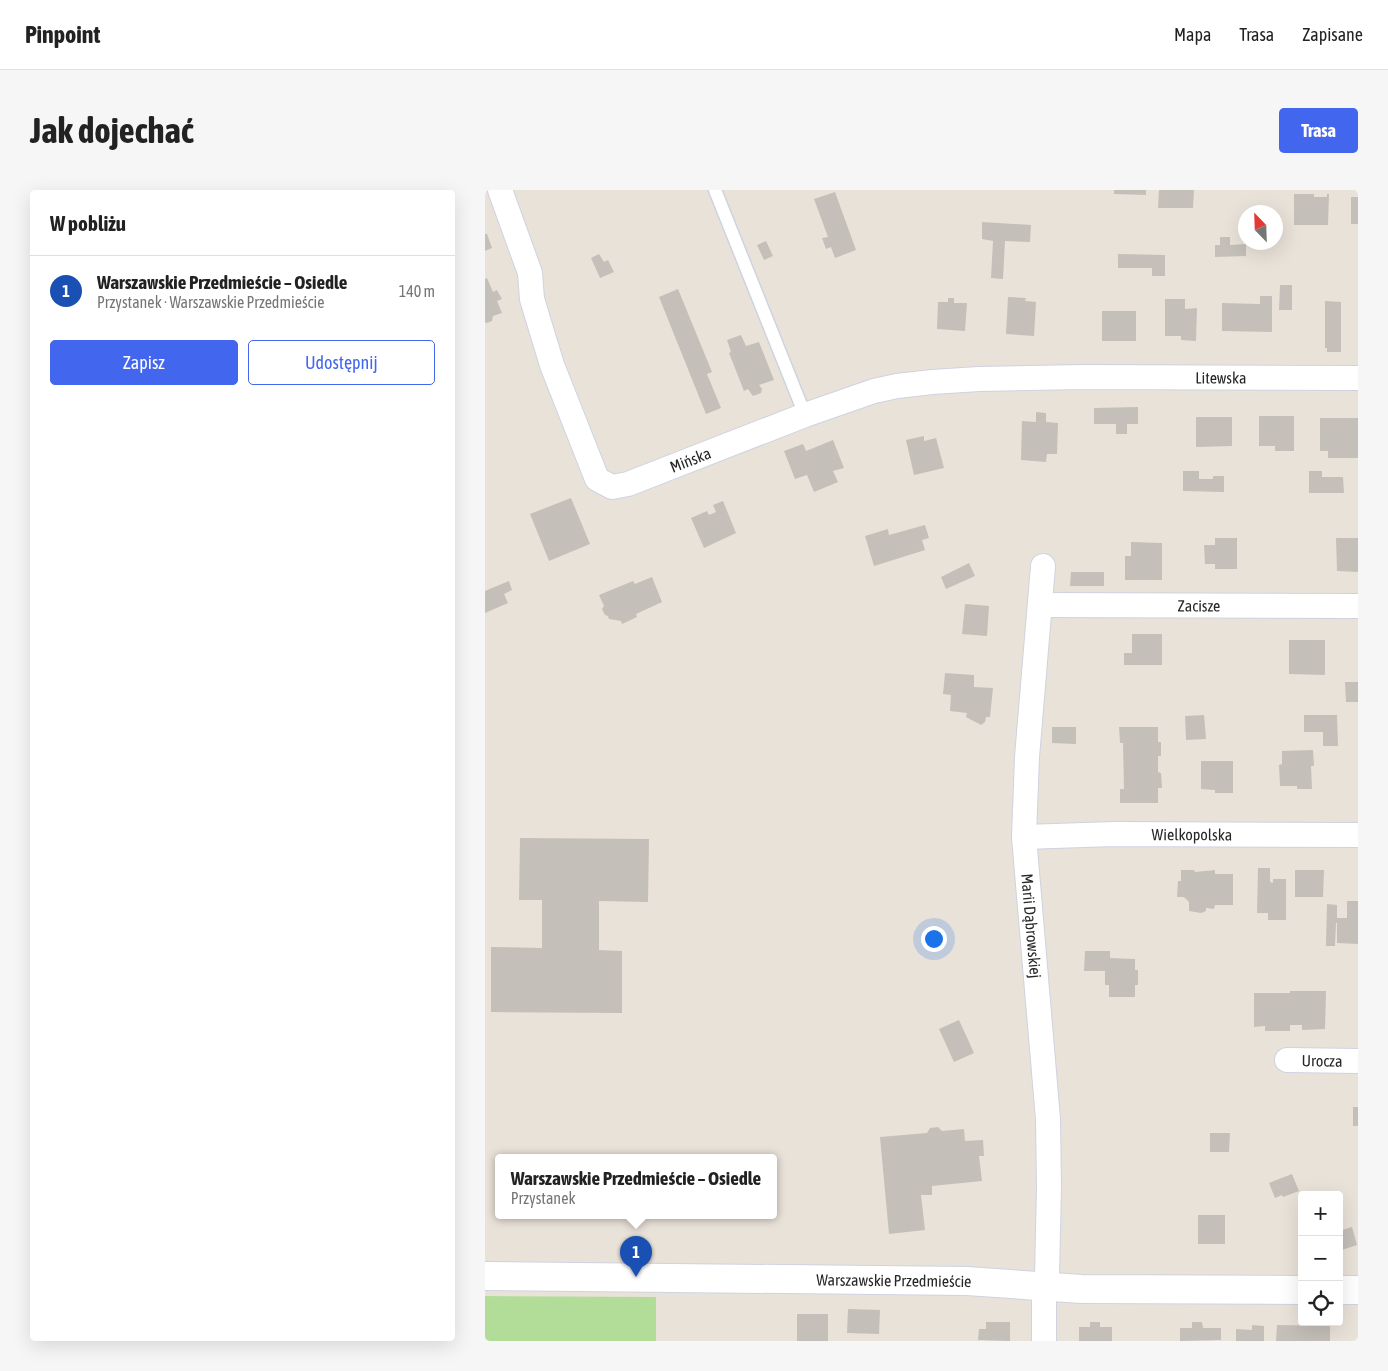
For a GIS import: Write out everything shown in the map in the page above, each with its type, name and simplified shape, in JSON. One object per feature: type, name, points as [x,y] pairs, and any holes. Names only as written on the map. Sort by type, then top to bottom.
[{"type":"street","name":"Mińska","points":[[500,190],[530,273],[532,299],[552,365],[597,479],[612,487],[628,484],[805,415],[874,391],[897,386],[969,380],[1083,377]]},
{"type":"street","name":"Litewska","points":[[1083,377],[1358,378]]},
{"type":"street","name":"Marii Dąbrowskiej","points":[[1043,566],[1027,757],[1025,837],[1048,1120],[1049,1186],[1044,1341]]},
{"type":"street","name":"Zacisze","points":[[1040,605],[1358,606]]},
{"type":"street","name":"Wielkopolska","points":[[1025,837],[1114,834],[1358,835]]},
{"type":"street","name":"Urocza","points":[[1287,1060],[1358,1060]]},
{"type":"street","name":"Warszawskie Przedmieście","points":[[485,1276],[967,1281],[1091,1289],[1298,1290]]},
{"type":"street","points":[[1343,1290],[1358,1290]]},
{"type":"lane","points":[[715,190],[805,415]]},
{"type":"green space","points":[[485,1296],[656,1297],[656,1341],[485,1341]]},
{"type":"building","points":[[1114,190],[1146,190],[1146,195],[1114,194]]},
{"type":"building","points":[[1159,190],[1194,190],[1193,208],[1158,208]]},
{"type":"building","points":[[835,192],[856,250],[835,258],[831,247],[826,249],[822,238],[828,237],[814,199]]},
{"type":"building","points":[[1294,194],[1314,194],[1314,197],[1327,197],[1327,194],[1329,194],[1328,225],[1294,225]]},
{"type":"building","points":[[1351,197],[1358,197],[1358,224],[1351,224]]},
{"type":"building","points":[[982,222],[1031,225],[1030,242],[1005,241],[1003,279],[991,278],[993,241],[982,239]]},
{"type":"building","points":[[485,234],[487,234],[492,248],[485,251]]},
{"type":"building","points":[[1220,237],[1230,237],[1230,245],[1238,244],[1238,250],[1246,250],[1246,256],[1215,257],[1215,245],[1220,245]]},
{"type":"building","points":[[766,241],[773,256],[764,260],[757,245]]},
{"type":"building","points":[[599,254],[604,262],[608,260],[614,272],[600,278],[591,258]]},
{"type":"building","points":[[1118,254],[1165,255],[1165,276],[1152,276],[1152,268],[1118,268]]},
{"type":"building","points":[[487,278],[493,292],[497,290],[502,299],[497,301],[502,313],[493,316],[492,321],[487,323],[485,322],[485,279]]},
{"type":"building","points":[[1280,285],[1292,285],[1292,310],[1279,310]]},
{"type":"building","points":[[678,289],[712,372],[707,374],[721,408],[706,414],[659,297]]},
{"type":"building","points":[[1260,296],[1272,296],[1272,332],[1222,331],[1222,303],[1260,304]]},
{"type":"building","points":[[1008,297],[1026,298],[1025,301],[1036,302],[1034,336],[1006,334]]},
{"type":"building","points":[[948,298],[954,298],[954,303],[967,303],[965,331],[937,329],[938,302],[948,302]]},
{"type":"building","points":[[1165,299],[1185,299],[1185,309],[1197,308],[1196,341],[1181,340],[1181,336],[1165,336]]},
{"type":"building","points":[[1325,301],[1341,302],[1341,352],[1327,352],[1327,348],[1325,348]]},
{"type":"building","points":[[1102,311],[1136,311],[1136,341],[1102,341]]},
{"type":"building","points":[[741,335],[746,346],[759,342],[774,380],[759,385],[762,389],[761,393],[753,396],[748,389],[744,391],[729,353],[731,352],[727,340]]},
{"type":"building","points":[[1138,407],[1138,424],[1127,424],[1127,434],[1116,434],[1116,424],[1094,424],[1094,408]]},
{"type":"building","points":[[1036,412],[1046,413],[1046,422],[1058,423],[1057,454],[1047,454],[1046,462],[1021,460],[1022,421],[1036,422]]},
{"type":"building","points":[[1259,416],[1294,416],[1294,451],[1275,451],[1275,446],[1259,446]]},
{"type":"building","points":[[1196,417],[1232,417],[1232,446],[1196,447]]},
{"type":"building","points":[[1320,418],[1358,418],[1358,458],[1328,458],[1328,451],[1320,451]]},
{"type":"building","points":[[924,436],[924,441],[936,438],[944,468],[914,475],[906,440]]},
{"type":"building","points":[[833,440],[844,468],[833,471],[838,482],[814,492],[807,475],[795,479],[784,451],[803,444],[806,451]]},
{"type":"building","points":[[1183,471],[1199,471],[1199,479],[1213,479],[1213,476],[1224,476],[1224,492],[1183,491]]},
{"type":"building","points":[[1309,471],[1322,471],[1322,477],[1343,477],[1344,493],[1309,493]]},
{"type":"building","points":[[571,498],[590,544],[549,561],[530,514]]},
{"type":"building","points":[[723,501],[736,533],[704,548],[691,518],[707,511],[709,515],[716,512],[713,505]]},
{"type":"building","points":[[925,525],[929,538],[922,540],[925,550],[874,566],[865,536],[888,529],[889,535]]},
{"type":"building","points":[[1215,538],[1237,538],[1237,569],[1215,569],[1215,564],[1205,564],[1204,545],[1215,545]]},
{"type":"building","points":[[1336,538],[1358,538],[1358,572],[1337,571]]},
{"type":"building","points":[[1131,542],[1162,543],[1162,580],[1125,580],[1125,556],[1131,556]]},
{"type":"building","points":[[969,563],[975,576],[946,589],[941,577]]},
{"type":"building","points":[[1071,572],[1104,572],[1104,586],[1070,586]]},
{"type":"building","points":[[652,577],[662,602],[636,614],[637,617],[622,624],[621,621],[609,619],[605,615],[602,609],[604,606],[599,595],[633,581],[635,584]]},
{"type":"building","points":[[509,581],[512,590],[504,594],[508,603],[485,613],[485,591]]},
{"type":"building","points":[[965,604],[989,606],[987,636],[962,634]]},
{"type":"building","points":[[1132,634],[1162,634],[1162,665],[1124,665],[1124,653],[1132,653]]},
{"type":"building","points":[[1289,640],[1325,640],[1325,675],[1289,674]]},
{"type":"building","points":[[945,673],[974,675],[974,687],[993,688],[990,717],[986,717],[985,722],[981,725],[966,717],[967,713],[950,711],[951,695],[943,694]]},
{"type":"building","points":[[1345,682],[1358,682],[1358,702],[1346,702]]},
{"type":"building","points":[[1204,715],[1206,739],[1186,740],[1185,716]]},
{"type":"building","points":[[1304,715],[1337,715],[1338,746],[1323,746],[1323,732],[1304,732]]},
{"type":"building","points":[[1052,727],[1076,727],[1076,744],[1052,743]]},
{"type":"building","points":[[1119,727],[1158,727],[1158,742],[1161,742],[1161,756],[1158,756],[1158,772],[1161,773],[1162,788],[1158,788],[1158,803],[1120,803],[1120,789],[1124,789],[1123,743],[1120,743]]},
{"type":"building","points":[[1313,750],[1314,766],[1311,766],[1312,789],[1297,789],[1297,786],[1280,786],[1279,765],[1282,764],[1282,751]]},
{"type":"building","points":[[1201,761],[1233,761],[1233,793],[1215,793],[1215,790],[1201,789]]},
{"type":"building","points":[[520,838],[649,839],[648,902],[599,901],[599,950],[622,951],[622,1013],[491,1012],[491,947],[542,948],[542,900],[519,900]]},
{"type":"building","points":[[1258,868],[1270,868],[1270,882],[1273,883],[1273,879],[1286,879],[1286,920],[1268,920],[1268,913],[1257,913]]},
{"type":"building","points":[[1181,870],[1194,870],[1195,872],[1215,870],[1215,874],[1233,874],[1233,905],[1215,905],[1214,909],[1206,908],[1206,911],[1201,913],[1189,911],[1189,902],[1184,897],[1177,897],[1178,881],[1181,881]]},
{"type":"building","points":[[1295,870],[1324,870],[1323,897],[1295,897]]},
{"type":"building","points":[[1347,901],[1358,901],[1358,944],[1337,943],[1336,923],[1335,946],[1326,946],[1327,904],[1337,905],[1337,918],[1347,918]]},
{"type":"building","points":[[1085,951],[1110,951],[1110,958],[1135,959],[1135,970],[1138,970],[1138,985],[1135,985],[1135,997],[1109,997],[1109,985],[1105,985],[1105,971],[1084,971]]},
{"type":"building","points":[[1290,991],[1326,991],[1325,1029],[1302,1030],[1302,1025],[1290,1025],[1290,1031],[1265,1031],[1265,1026],[1254,1027],[1254,993],[1290,993]]},
{"type":"building","points":[[959,1020],[974,1053],[954,1062],[939,1029]]},
{"type":"building","points":[[1353,1107],[1358,1107],[1358,1126],[1353,1126]]},
{"type":"building","points":[[938,1127],[942,1131],[964,1129],[965,1141],[983,1140],[984,1156],[979,1156],[982,1181],[932,1186],[932,1195],[921,1195],[925,1230],[889,1234],[880,1137],[927,1133],[930,1128]]},
{"type":"building","points":[[1210,1133],[1230,1133],[1229,1152],[1210,1152]]},
{"type":"building","points":[[1292,1174],[1299,1191],[1275,1198],[1269,1183]]},
{"type":"building","points":[[1198,1215],[1225,1215],[1225,1244],[1198,1244]]},
{"type":"building","points":[[1352,1227],[1357,1245],[1343,1250],[1343,1230]]},
{"type":"building","points":[[848,1309],[880,1310],[879,1334],[847,1333]]},
{"type":"building","points":[[797,1314],[828,1314],[828,1341],[797,1341]]},
{"type":"building","points":[[986,1322],[1010,1322],[1010,1341],[978,1340],[979,1329],[986,1329]]},
{"type":"building","points":[[1090,1322],[1100,1322],[1100,1327],[1112,1327],[1112,1341],[1079,1341],[1079,1327],[1090,1327]]},
{"type":"building","points":[[1192,1322],[1202,1322],[1203,1328],[1221,1328],[1221,1340],[1180,1341],[1180,1328],[1192,1328]]},
{"type":"building","points":[[1252,1325],[1264,1326],[1264,1341],[1236,1341],[1236,1329],[1252,1330]]},
{"type":"building","points":[[1277,1325],[1330,1326],[1330,1341],[1276,1341]]},
{"type":"place","name":"Warszawskie Przedmieście – Osiedle","points":[[636,1277]]}]
